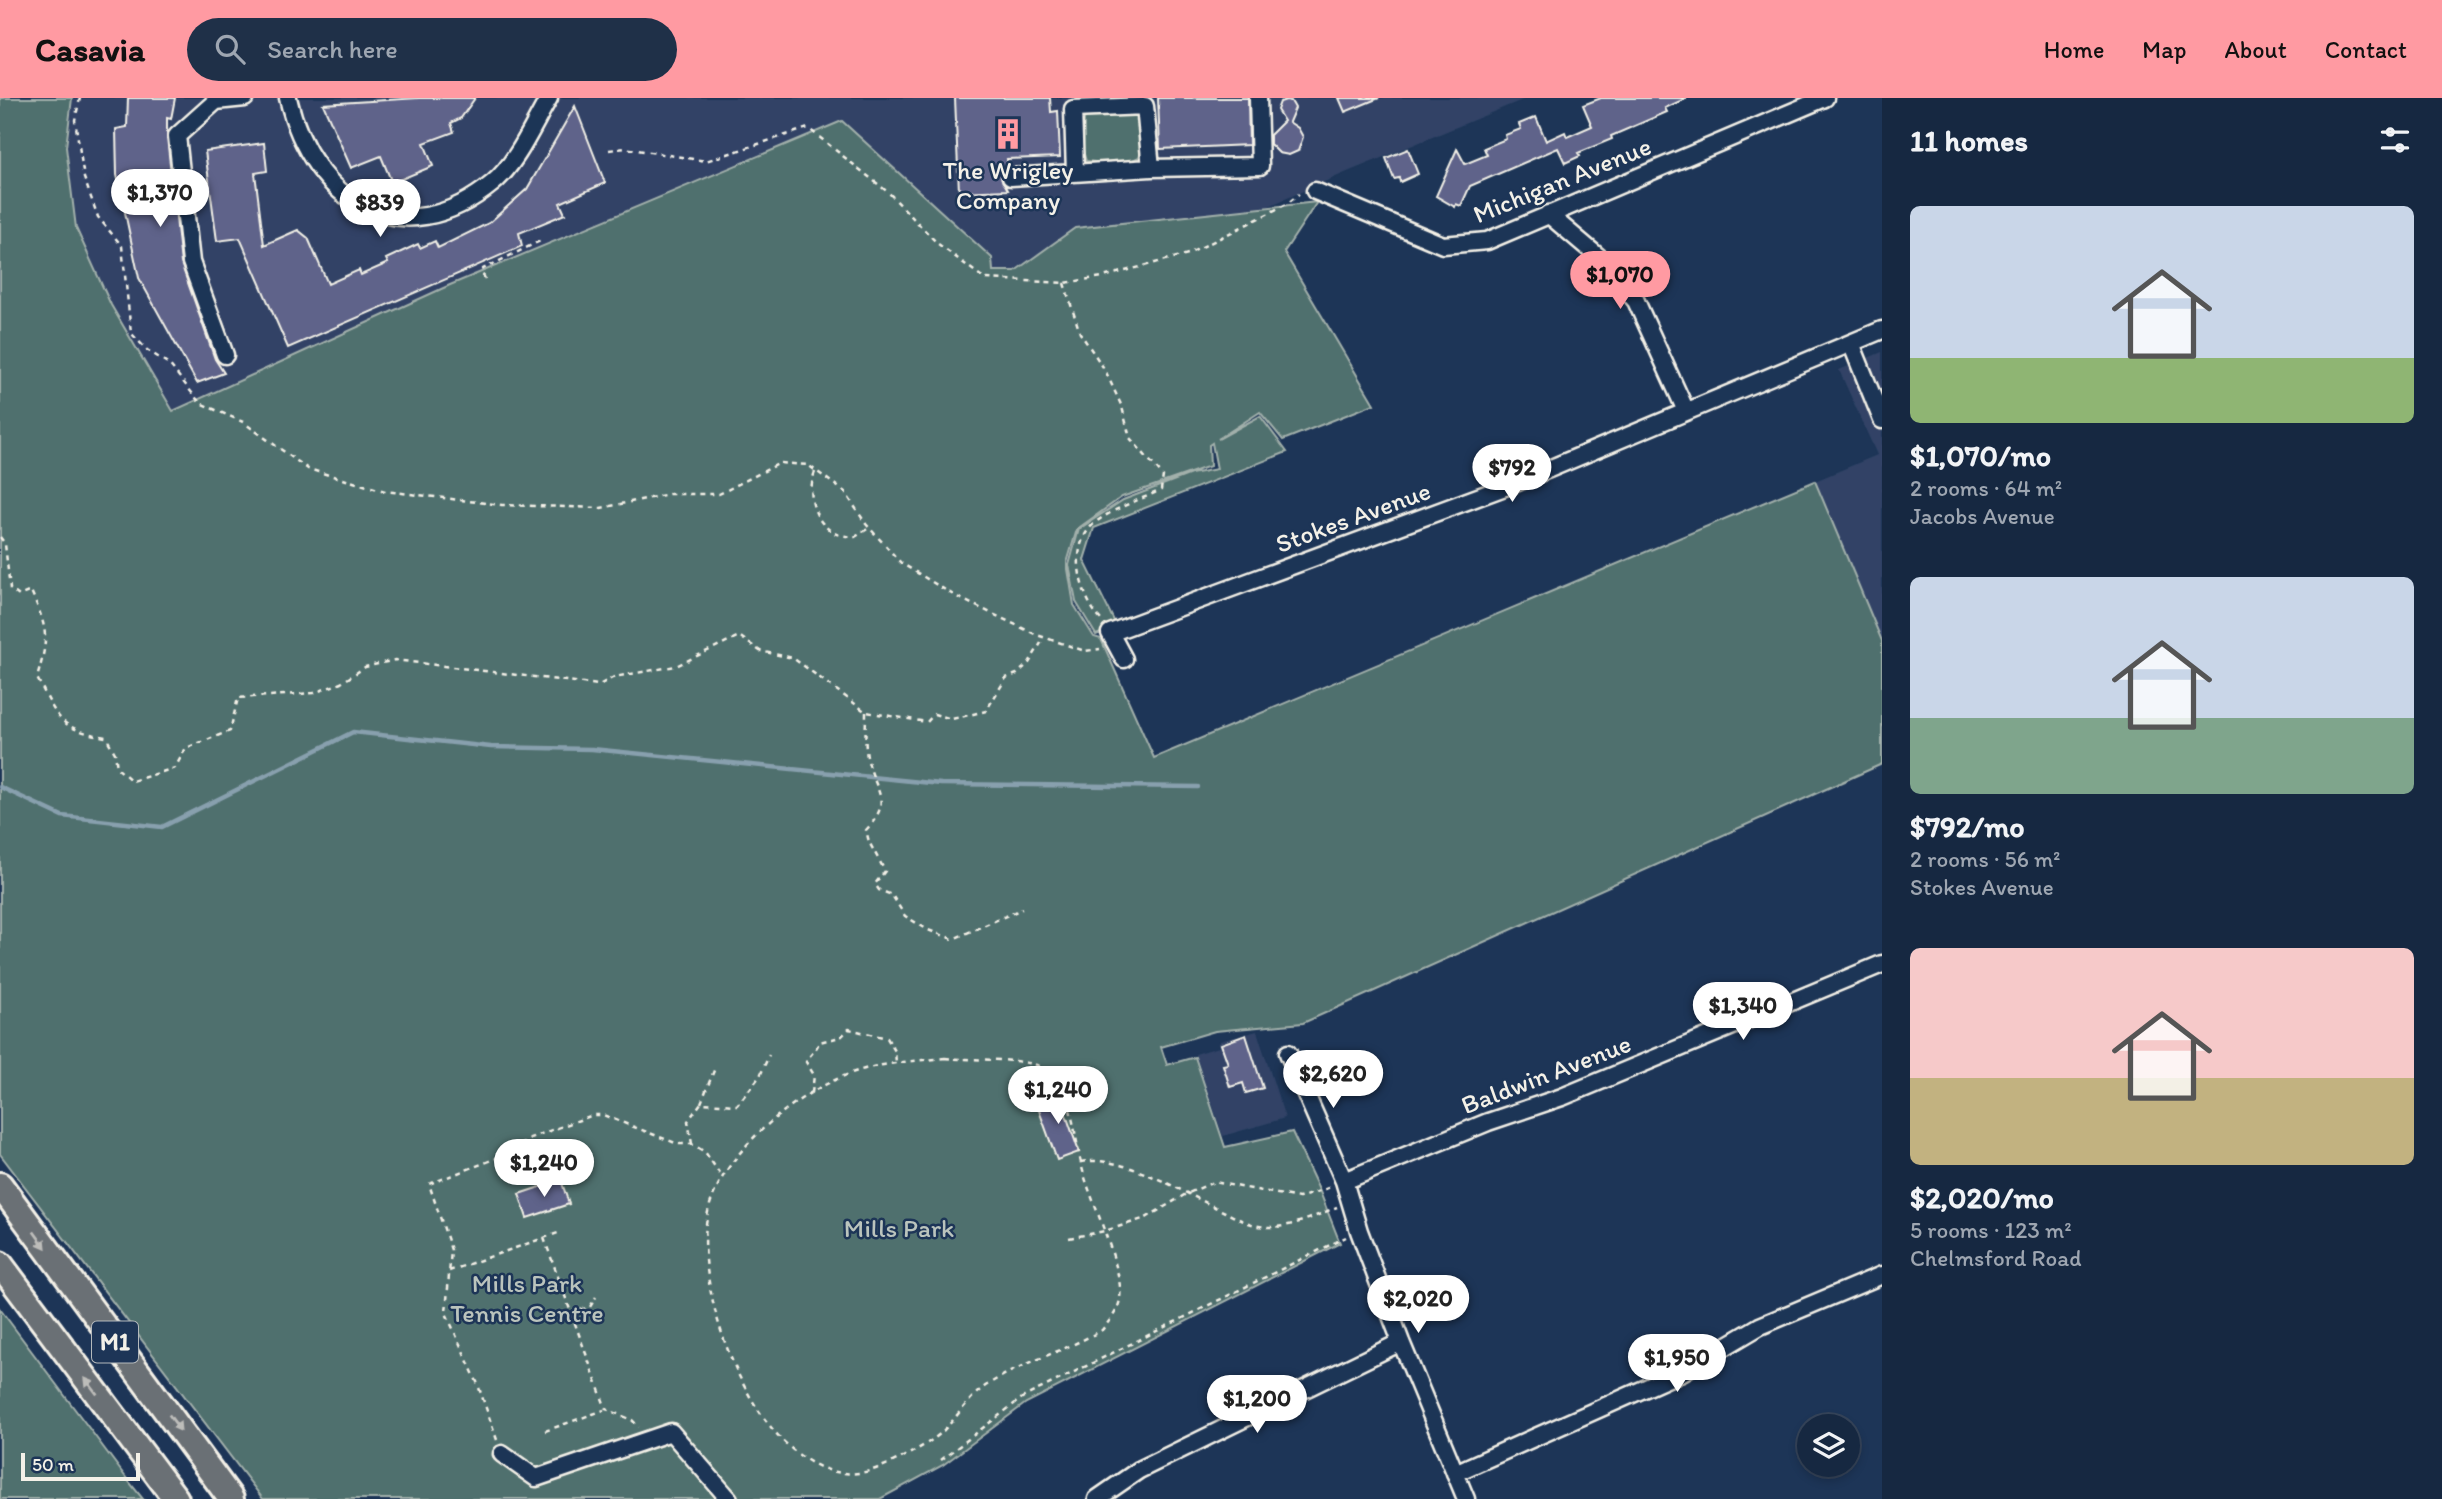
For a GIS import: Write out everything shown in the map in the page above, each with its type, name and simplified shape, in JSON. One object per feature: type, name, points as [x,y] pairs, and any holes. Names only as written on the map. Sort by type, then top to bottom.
[{"type":"highway","name":"M1","points":[[0,1185],[221,1496]]},
{"type":"highway","name":"M1","points":[[0,1264],[177,1499]]},
{"type":"street","points":[[225,355],[191,262],[177,136],[216,101],[244,98]]},
{"type":"street","points":[[288,98],[295,132],[331,187],[363,206],[406,219],[431,218],[462,205],[496,180],[549,98]]},
{"type":"street","points":[[1012,177],[1151,168],[1260,166],[1258,98]]},
{"type":"street","name":"Michigan Avenue","points":[[1309,188],[1443,244],[1487,241],[1825,98]]},
{"type":"street","points":[[1075,173],[1073,109],[1146,106],[1151,168]]},
{"type":"street","points":[[1548,214],[1600,258],[1636,302],[1686,411]]},
{"type":"street","name":"Stokes Avenue","points":[[1107,627],[1513,484],[1882,330]]},
{"type":"street","points":[[1851,343],[1882,420]]},
{"type":"street","points":[[1107,627],[1124,659]]},
{"type":"street","name":"Baldwin Avenue","points":[[1344,1181],[1488,1122],[1562,1097],[1882,964]]},
{"type":"street","points":[[1288,1053],[1344,1181],[1359,1231],[1401,1342],[1466,1499]]},
{"type":"street","points":[[1455,1473],[1682,1372],[1760,1326],[1882,1275]]},
{"type":"street","points":[[1097,1499],[1139,1470],[1401,1342]]},
{"type":"street","points":[[502,1454],[536,1478],[671,1432],[729,1499]]},
{"type":"path","points":[[80,98],[75,120],[84,178],[98,217],[122,246],[131,333],[147,350],[169,364],[200,403],[243,422],[308,469],[397,492],[502,505],[601,508],[669,494],[719,494],[780,463],[808,465],[845,492],[869,528],[901,563],[933,583],[1044,638],[1085,651],[1100,649],[1107,627],[1091,610],[1079,570],[1083,536],[1096,521],[1161,490],[1163,476],[1130,438],[1122,407],[1105,370],[1080,333],[1064,283]]},
{"type":"path","points":[[609,150],[625,148],[706,161],[808,128],[888,193],[937,243],[985,279],[1064,283],[1103,277],[1188,254],[1287,204],[1309,188]]},
{"type":"path","points":[[485,279],[481,270],[540,241]]},
{"type":"path","points":[[816,472],[810,487],[812,504],[821,522],[834,533],[855,537],[869,528]]},
{"type":"path","points":[[0,537],[5,544],[10,589],[19,596],[31,591],[41,614],[48,642],[37,678],[60,722],[72,729],[106,737],[115,753],[117,768],[132,780],[175,768],[186,748],[230,731],[238,698],[314,693],[341,683],[365,667],[395,660],[598,685],[614,677],[676,666],[739,636],[760,651],[793,658],[866,712],[927,722],[934,714],[951,719],[986,711],[1006,678],[1017,674],[1029,663],[1044,638]]},
{"type":"path","points":[[866,712],[868,761],[882,800],[880,816],[866,830],[869,842],[885,871],[875,884],[879,890],[892,895],[905,916],[928,930],[953,939],[1022,909]]},
{"type":"path","points":[[812,1093],[814,1075],[806,1062],[809,1055],[819,1042],[841,1037],[849,1029],[887,1038],[895,1051],[896,1063]]},
{"type":"path","points":[[701,1103],[737,1105],[760,1076],[769,1055]]},
{"type":"path","points":[[945,1058],[1037,1064],[1049,1070],[1062,1088],[1078,1140],[1081,1162],[1105,1231],[1121,1298],[1113,1318],[1102,1330],[984,1387],[941,1433],[877,1469],[858,1473],[835,1471],[805,1460],[784,1442],[740,1380],[730,1361],[715,1311],[705,1260],[708,1212],[722,1177],[773,1122],[812,1093],[846,1075],[896,1063],[945,1058]]},
{"type":"path","points":[[692,1144],[688,1121],[701,1103],[715,1068]]},
{"type":"path","points":[[502,1454],[477,1382],[446,1313],[452,1250],[429,1184],[513,1152],[530,1138],[593,1115],[603,1115],[678,1144],[692,1144],[705,1152],[722,1177]]},
{"type":"path","points":[[1081,1162],[1106,1160],[1235,1217],[1268,1228],[1305,1220],[1340,1205]]},
{"type":"path","points":[[1069,1238],[1105,1231],[1146,1218],[1186,1194],[1214,1182],[1299,1198],[1344,1181]]},
{"type":"path","points":[[941,1460],[1022,1398],[1359,1231]]},
{"type":"path","points":[[449,1271],[558,1233]]},
{"type":"path","points":[[544,1238],[606,1409]]},
{"type":"path","points":[[571,1313],[590,1309],[596,1297]]},
{"type":"path","points":[[545,1431],[606,1409],[632,1420],[651,1439]]},
{"type":"shaded area","points":[[72,98],[1527,98],[1345,173],[1020,314],[990,266],[173,411],[111,305],[76,228],[66,147]]},
{"type":"shaded area","points":[[1882,352],[1882,641],[1815,481],[1877,455],[1839,370]]},
{"type":"shaded area","points":[[1257,1031],[1285,1118],[1223,1136],[1195,1054],[1219,1047],[1220,1041]]},
{"type":"green space","points":[[0,98],[72,98],[66,147],[76,228],[111,305],[173,411],[450,285],[842,121],[992,258],[993,271],[1015,271],[1075,228],[1317,202],[1284,252],[1374,404],[1283,440],[1260,412],[1218,439],[1260,416],[1287,452],[1094,528],[1084,560],[1117,627],[1096,635],[1076,602],[1069,565],[1079,529],[1123,500],[1191,474],[1217,469],[1212,443],[1209,445],[1210,466],[1122,497],[1077,529],[1067,563],[1074,605],[1094,637],[1101,639],[1154,758],[1815,481],[1882,641],[1882,764],[1303,1023],[1215,1031],[1161,1047],[1167,1065],[1195,1057],[1225,1147],[1292,1132],[1340,1243],[1026,1403],[943,1465],[880,1499],[263,1499],[0,1154]]},
{"type":"green space","points":[[1130,112],[1140,119],[1142,148],[1139,157],[1123,165],[1086,161],[1083,151],[1084,119],[1089,115]]},
{"type":"green space","points":[[0,1309],[130,1483],[143,1499],[0,1499]]},
{"type":"building","points":[[128,98],[175,98],[171,119],[167,118],[167,137],[181,263],[215,359],[224,373],[197,383],[139,278],[117,175],[116,129],[127,127]]},
{"type":"building","points":[[419,98],[475,98],[461,118],[451,123],[454,132],[424,143],[433,166],[392,183],[381,156],[351,168],[323,104]]},
{"type":"building","name":"The Wrigley Company","points":[[955,98],[1050,98],[1051,112],[1058,111],[1060,157],[1007,159],[1008,167],[1001,177],[1008,190],[959,192]]},
{"type":"building","points":[[1158,98],[1248,98],[1249,145],[1160,149]]},
{"type":"building","points":[[1339,98],[1379,98],[1345,112]]},
{"type":"building","points":[[1601,98],[1687,98],[1665,108],[1667,112],[1611,136],[1612,139],[1578,153],[1580,156],[1565,163],[1558,148],[1470,186],[1461,206],[1456,204],[1455,207],[1436,196],[1457,149],[1465,164],[1487,155],[1484,148],[1506,139],[1505,135],[1521,129],[1519,124],[1536,117],[1546,141],[1565,132],[1567,137],[1592,126],[1583,105]]},
{"type":"building","points":[[1291,101],[1295,108],[1289,122],[1298,128],[1303,137],[1298,151],[1289,155],[1279,153],[1270,144],[1270,135],[1284,121],[1277,110],[1280,102]]},
{"type":"building","points":[[575,106],[605,183],[560,203],[565,214],[519,233],[522,246],[288,348],[240,238],[217,241],[205,151],[264,143],[267,171],[255,173],[264,245],[298,230],[308,238],[328,284],[359,270],[361,275],[388,263],[386,259],[418,244],[420,248],[435,241],[438,248],[489,223],[527,189]]},
{"type":"building","points":[[1408,149],[1418,174],[1400,182],[1399,178],[1394,179],[1386,158]]},
{"type":"building","points":[[1246,1035],[1263,1088],[1246,1093],[1243,1083],[1230,1087],[1223,1065],[1228,1064],[1221,1044]]},
{"type":"building","points":[[1058,1092],[1079,1152],[1057,1160],[1036,1102]]},
{"type":"building","points":[[561,1180],[569,1204],[527,1218],[519,1194]]},
{"type":"waterway","points":[[0,787],[62,816],[162,827],[353,732],[491,747],[592,749],[941,784],[1198,787]]},
{"type":"place","name":"The Wrigley Company","points":[[1008,134]]},
{"type":"park label","name":"Mills Park","points":[[899,1228]]},
{"type":"park label","name":"Mills Park Tennis Centre","points":[[527,1298]]}]
